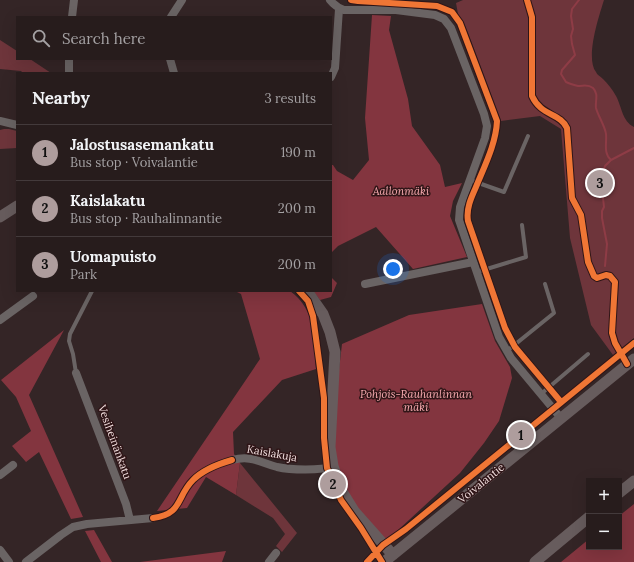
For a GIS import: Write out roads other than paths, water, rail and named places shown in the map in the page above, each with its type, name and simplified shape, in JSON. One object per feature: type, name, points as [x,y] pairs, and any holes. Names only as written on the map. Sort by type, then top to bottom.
[{"type":"street","points":[[72,16],[74,0]]},
{"type":"street","points":[[172,16],[182,0]]},
{"type":"street","points":[[330,0],[340,9],[396,10],[434,15],[444,19],[448,23],[484,114],[487,126],[485,138],[458,213],[461,227],[496,329],[506,351],[560,417]]},
{"type":"street","points":[[332,75],[335,68],[340,9]]},
{"type":"street","points":[[68,72],[69,60]]},
{"type":"street","points":[[170,60],[174,72]]},
{"type":"street","points":[[0,122],[16,125]]},
{"type":"street","points":[[0,217],[16,207]]},
{"type":"street","points":[[365,284],[473,262]]},
{"type":"street","points":[[308,292],[323,314],[330,332],[335,352],[330,447],[333,466],[341,490],[354,511],[388,558]]},
{"type":"street","points":[[0,320],[33,296]]},
{"type":"street","name":"Voivalantie","points":[[388,558],[560,417],[634,359]]},
{"type":"street","name":"Vesiheinänkatu","points":[[76,373],[126,504],[130,520]]},
{"type":"street","name":"Kaislakuja","points":[[232,460],[239,458],[252,458],[274,466],[291,469],[327,468],[333,466]]},
{"type":"street","points":[[0,475],[13,465]]},
{"type":"street","points":[[622,491],[634,481]]},
{"type":"street","points":[[26,562],[73,527],[88,524],[153,518]]},
{"type":"street","points":[[535,562],[586,520]]},
{"type":"street","points":[[0,550],[9,562]]},
{"type":"street","points":[[269,562],[276,553]]},
{"type":"lane","points":[[470,179],[504,192],[528,136]]},
{"type":"lane","points":[[477,272],[526,257],[522,225]]},
{"type":"lane","points":[[506,351],[554,313],[544,284]]},
{"type":"lane","points":[[76,373],[69,341],[70,334],[91,292]]},
{"type":"lane","points":[[541,394],[588,354]]},
{"type":"waterway","points":[[579,0],[572,9],[571,16],[573,29],[571,36],[575,55],[562,70],[561,74],[566,82],[570,84],[589,86],[595,90],[596,108],[605,131],[606,151],[611,160],[634,148]]},
{"type":"waterway","points":[[605,266],[607,244],[602,218],[602,211],[604,207],[603,198],[605,191],[603,172],[605,166],[611,160]]},
{"type":"place","name":"Uomapuisto","points":[[600,183]]},
{"type":"place","name":"Jalostusasemankatu","points":[[521,435]]},
{"type":"place","name":"Kaislakatu","points":[[333,484]]},
{"type":"park label","name":"Aallonmäki","points":[[401,191]]},
{"type":"park label","name":"Pohjois-Rauhanlinnan mäki","points":[[416,400]]}]
